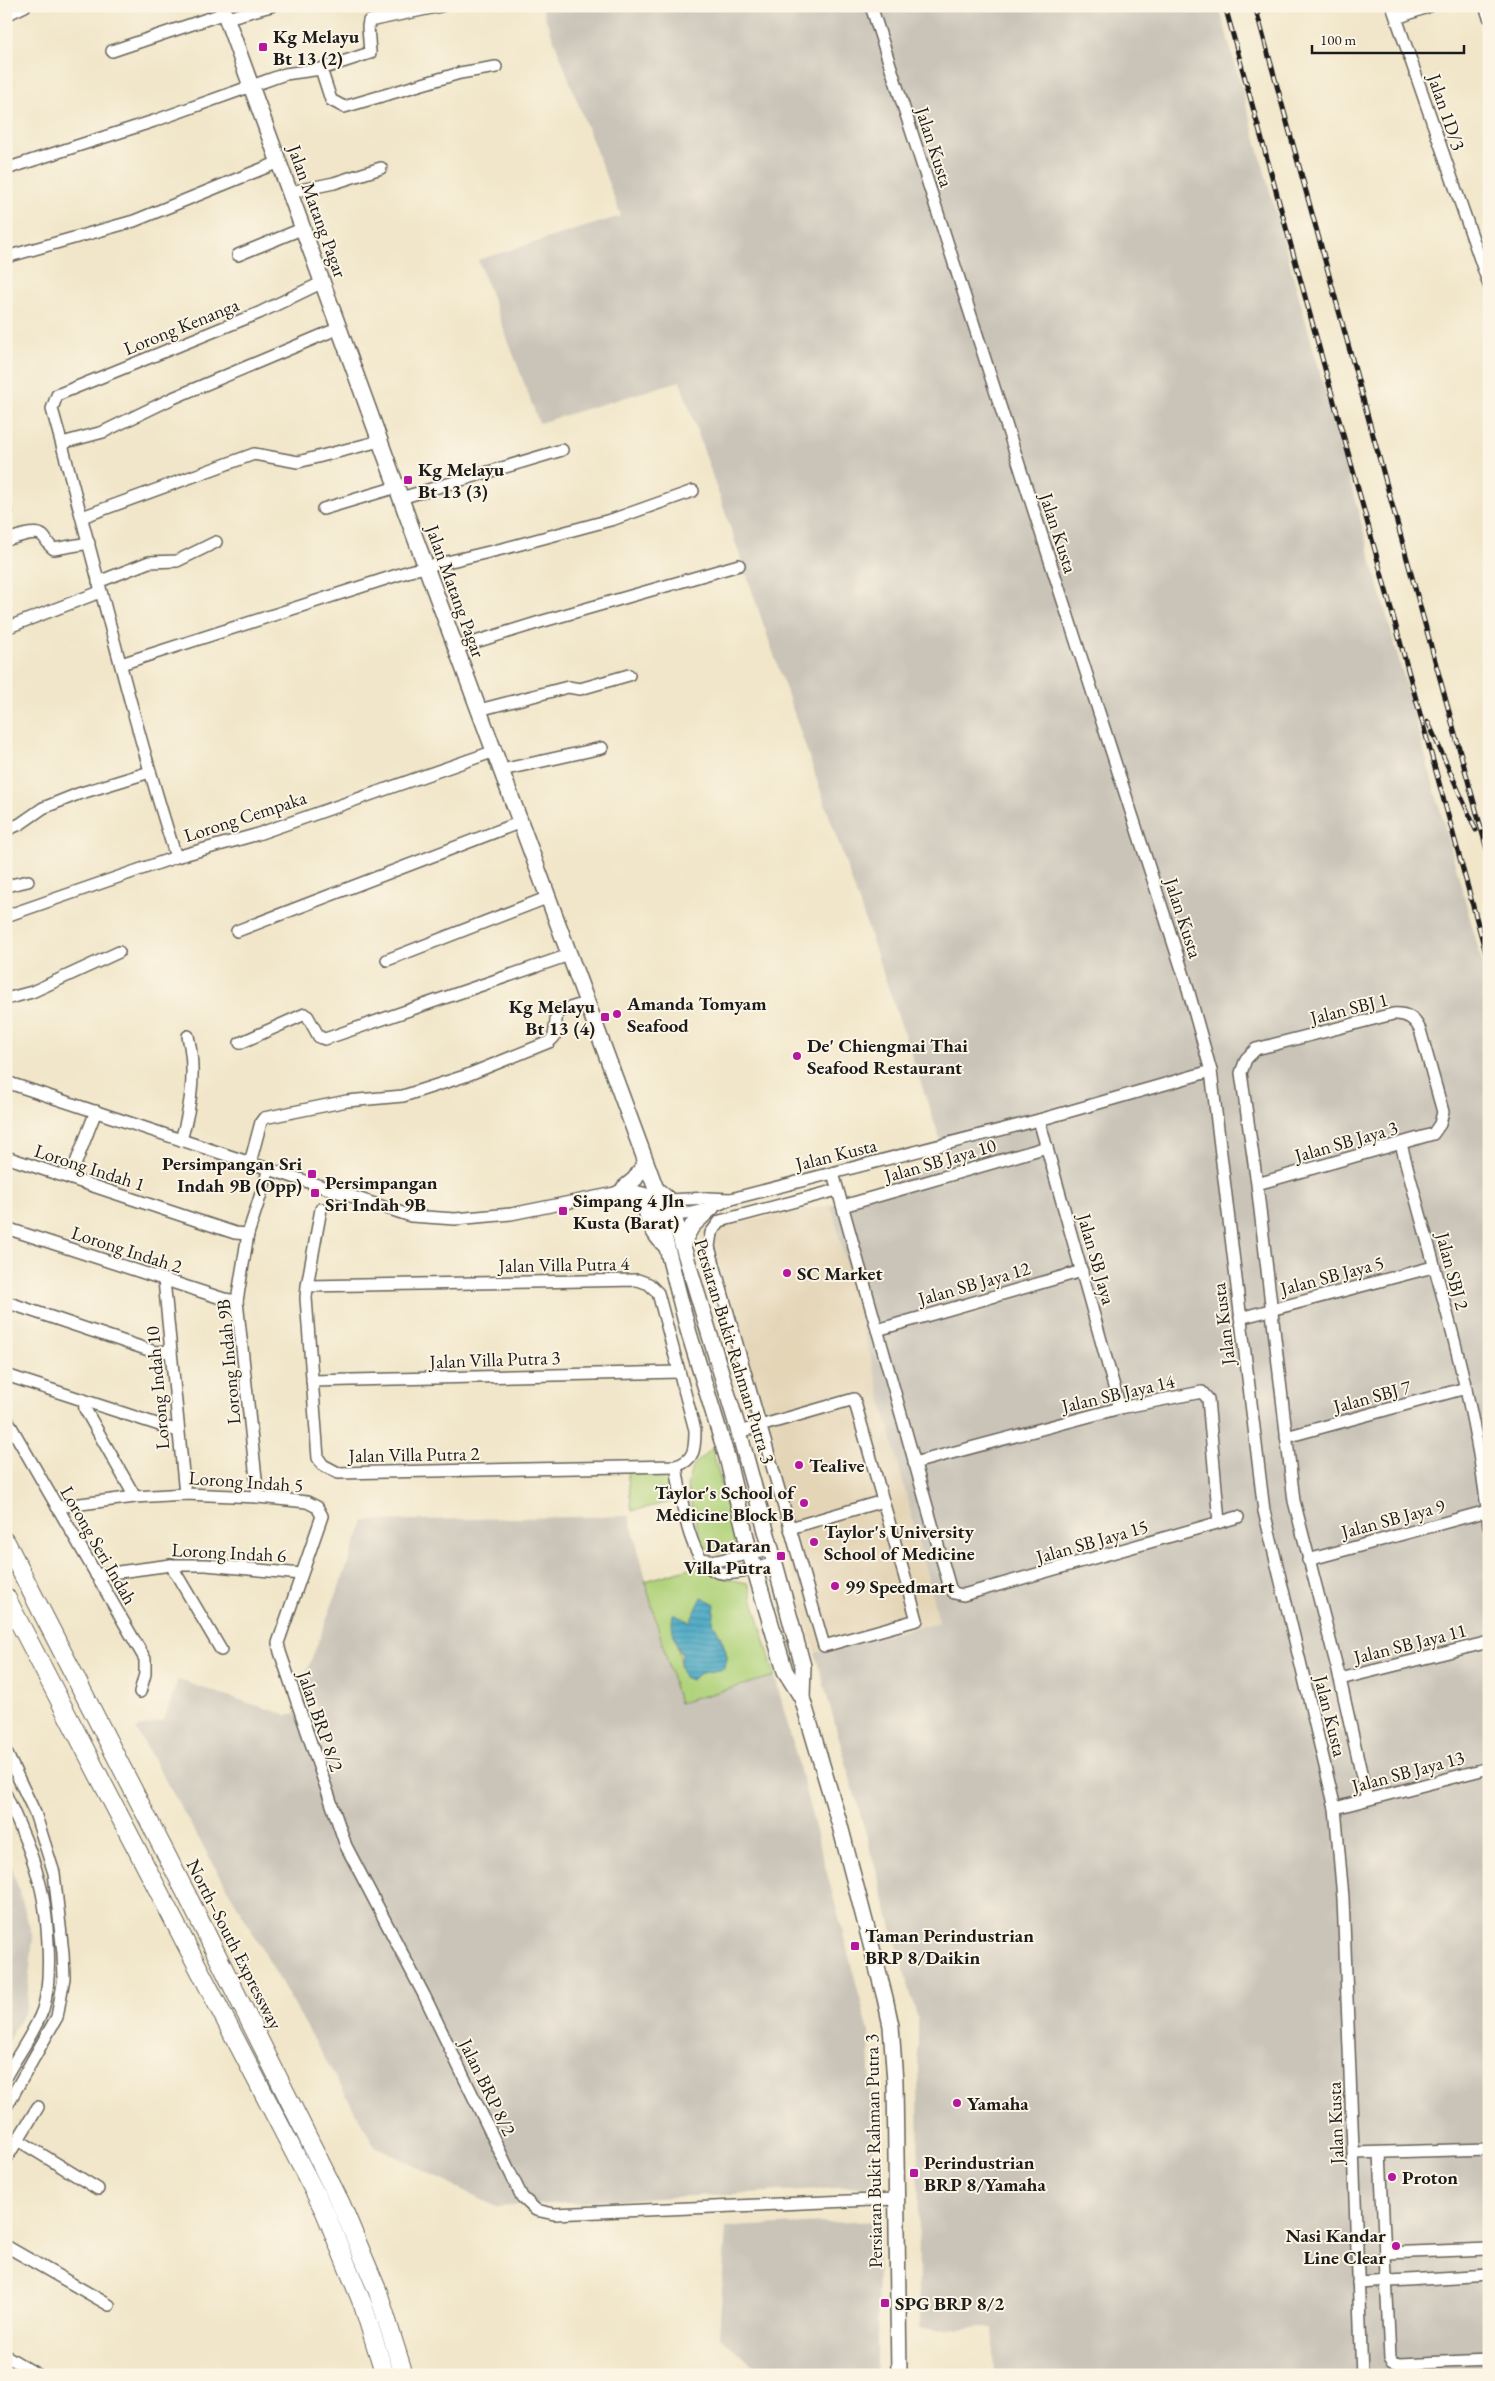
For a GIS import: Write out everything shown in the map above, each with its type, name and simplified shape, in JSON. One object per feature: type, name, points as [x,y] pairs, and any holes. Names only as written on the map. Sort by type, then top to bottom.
[{"type":"highway","name":"North–South Expressway","points":[[6,1542],[184,1890],[341,2204],[378,2292],[404,2375]]},
{"type":"highway","points":[[6,1597],[324,2212],[363,2305],[385,2375]]},
{"type":"main road","name":"Jalan Matang Pagar","points":[[224,12],[659,1202]]},
{"type":"main road","points":[[619,1191],[635,1179],[645,1163]]},
{"type":"main road","points":[[659,1202],[652,1230],[657,1239],[675,1246],[712,1207]]},
{"type":"main road","name":"Persiaran Bukit Rahman Putra 3","points":[[659,1202],[675,1246],[704,1313],[739,1432],[803,1666],[802,1698]]},
{"type":"main road","name":"Persiaran Bukit Rahman Putra 3","points":[[675,1246],[688,1330],[727,1457],[753,1561],[785,1671],[802,1698],[871,1939],[891,2026],[895,2082],[899,2375]]},
{"type":"main road","points":[[688,1330],[697,1332],[704,1313]]},
{"type":"street","points":[[6,15],[25,6]]},
{"type":"street","points":[[112,51],[224,12],[271,6]]},
{"type":"street","points":[[6,169],[154,121],[285,74],[321,69],[370,53],[368,27],[370,21],[441,6]]},
{"type":"street","name":"Jalan Kusta","points":[[871,6],[1186,982],[1211,1071],[1264,1511],[1335,1808],[1343,1898],[1362,2375]]},
{"type":"street","name":"Jalan 1D/3","points":[[1392,6],[1489,286]]},
{"type":"street","points":[[1397,18],[1430,6]]},
{"type":"street","points":[[1485,6],[1489,17]]},
{"type":"street","points":[[321,69],[331,100],[344,107],[460,73],[496,67]]},
{"type":"street","points":[[6,257],[134,221],[279,162]]},
{"type":"street","points":[[291,192],[334,184],[381,168]]},
{"type":"street","points":[[238,255],[304,228]]},
{"type":"street","name":"Lorong Kenanga","points":[[62,443],[52,409],[57,395],[258,314],[323,282]]},
{"type":"street","points":[[176,857],[150,772],[99,587],[62,443],[103,432],[173,398],[338,328]]},
{"type":"street","points":[[82,517],[254,454],[298,462],[380,441]]},
{"type":"street","points":[[323,509],[399,493],[562,450]]},
{"type":"street","points":[[121,664],[413,570],[427,568],[614,519],[693,491]]},
{"type":"street","points":[[6,540],[36,534],[43,536],[50,547],[54,549],[89,543]]},
{"type":"street","points":[[6,628],[99,587],[149,562],[176,560],[216,542]]},
{"type":"street","points":[[456,648],[739,565]]},
{"type":"street","points":[[479,710],[568,687],[580,689],[629,675]]},
{"type":"street","points":[[502,770],[602,748]]},
{"type":"street","name":"Lorong Cempaka","points":[[6,916],[176,857],[255,835],[495,751]]},
{"type":"street","points":[[6,830],[20,824],[43,808],[78,794],[150,772]]},
{"type":"street","points":[[237,931],[521,822]]},
{"type":"street","points":[[6,886],[28,881]]},
{"type":"street","points":[[387,960],[548,897]]},
{"type":"street","points":[[6,999],[32,992],[119,952]]},
{"type":"street","points":[[240,1043],[305,1014],[318,1037],[325,1039],[569,955]]},
{"type":"street","points":[[250,1163],[261,1122],[264,1118],[347,1101],[403,1096],[465,1076],[549,1042],[554,1037],[557,1012],[586,1003]]},
{"type":"street","name":"Jalan SBJ 1","points":[[1257,1184],[1241,1073],[1246,1059],[1256,1049],[1393,1014],[1407,1015],[1417,1024],[1420,1030],[1443,1112],[1440,1124]]},
{"type":"street","points":[[181,1140],[187,1122],[191,1085],[192,1056],[188,1036]]},
{"type":"street","name":"Jalan Kusta","points":[[659,1202],[712,1207],[731,1199],[1039,1120],[1211,1071]]},
{"type":"street","points":[[6,1082],[411,1216],[455,1219],[511,1214],[619,1191],[659,1202]]},
{"type":"street","points":[[70,1178],[96,1111]]},
{"type":"street","name":"Jalan SB Jaya","points":[[1039,1120],[1120,1408]]},
{"type":"street","name":"Jalan SB Jaya 3","points":[[1257,1184],[1433,1134],[1440,1124]]},
{"type":"street","name":"Jalan SBJ 2","points":[[1401,1144],[1466,1388],[1480,1450],[1489,1526]]},
{"type":"street","name":"Jalan SB Jaya 10","points":[[843,1206],[1047,1147]]},
{"type":"street","name":"Lorong Indah 1","points":[[6,1157],[235,1233],[248,1234]]},
{"type":"street","name":"Lorong Indah 9B","points":[[258,1497],[237,1302],[248,1234],[269,1169]]},
{"type":"street","points":[[833,1173],[914,1464]]},
{"type":"street","points":[[799,1182],[804,1198]]},
{"type":"street","points":[[1257,1184],[1294,1500],[1340,1679],[1368,1799]]},
{"type":"street","points":[[739,1432],[761,1426],[854,1399],[917,1620],[824,1646],[761,1426],[709,1247],[711,1233],[720,1220],[837,1190]]},
{"type":"street","name":"Jalan Kusta","points":[[659,1202],[708,1198],[731,1199]]},
{"type":"street","name":"Jalan Villa Putra 2","points":[[320,1209],[307,1286],[318,1458],[323,1466],[338,1473],[676,1466]]},
{"type":"street","name":"Lorong Indah 2","points":[[6,1228],[224,1300],[237,1302]]},
{"type":"street","name":"Jalan SB Jaya 5","points":[[1240,1318],[1433,1267]]},
{"type":"street","name":"Jalan SB Jaya 12","points":[[877,1330],[1082,1270]]},
{"type":"street","name":"Lorong Indah 10","points":[[164,1280],[185,1494]]},
{"type":"street","name":"Jalan Villa Putra 4","points":[[307,1286],[638,1280],[649,1284],[658,1293],[695,1430],[695,1449],[686,1463],[676,1466]]},
{"type":"street","points":[[6,1302],[154,1352],[171,1350]]},
{"type":"street","name":"Jalan Villa Putra 3","points":[[312,1382],[679,1372]]},
{"type":"street","points":[[6,1375],[178,1431]]},
{"type":"street","name":"Jalan SBJ 7","points":[[1286,1437],[1466,1388]]},
{"type":"street","name":"Jalan SB Jaya 14","points":[[914,1464],[1120,1408],[1198,1392],[1207,1396],[1219,1522]]},
{"type":"street","points":[[84,1400],[85,1409],[135,1497]]},
{"type":"street","name":"Lorong Seri Indah","points":[[6,1418],[145,1660],[140,1692]]},
{"type":"street","name":"Jalan SB Jaya 15","points":[[914,1464],[950,1588],[954,1593],[963,1595],[1238,1517]]},
{"type":"street","points":[[676,1466],[693,1543],[700,1559],[717,1572],[734,1573],[753,1561],[772,1556]]},
{"type":"street","name":"Lorong Indah 5","points":[[57,1507],[135,1497],[185,1494],[258,1497],[307,1502],[316,1506],[322,1516],[278,1643]]},
{"type":"street","points":[[790,1528],[883,1501]]},
{"type":"street","name":"Jalan SB Jaya 9","points":[[1308,1560],[1487,1511]]},
{"type":"street","points":[[171,1565],[221,1650]]},
{"type":"street","name":"Lorong Indah 6","points":[[96,1575],[171,1565],[206,1565],[301,1574]]},
{"type":"street","name":"Jalan SB Jaya 11","points":[[1340,1679],[1489,1642]]},
{"type":"street","name":"Jalan BRP 8/2","points":[[278,1643],[346,1846],[424,1995],[522,2197],[536,2210],[554,2214],[896,2199]]},
{"type":"street","points":[[6,1752],[35,1813],[54,1873],[64,1978],[57,2017],[6,2106]]},
{"type":"street","name":"Jalan SB Jaya 13","points":[[1335,1808],[1489,1768]]},
{"type":"street","points":[[6,1795],[28,1846],[39,1879],[47,1937],[49,1970],[42,2011],[6,2076]]},
{"type":"street","points":[[6,2159],[38,2107]]},
{"type":"street","points":[[18,2140],[98,2189]]},
{"type":"street","points":[[1354,2153],[1489,2149]]},
{"type":"street","points":[[1380,2153],[1388,2280],[1390,2358],[1400,2364],[1489,2360]]},
{"type":"street","points":[[6,2246],[109,2305]]},
{"type":"street","points":[[1386,2253],[1489,2249]]},
{"type":"street","points":[[1358,2283],[1489,2274]]},
{"type":"street","points":[[6,2356],[38,2375]]},
{"type":"shaded area","points":[[541,6],[1219,6],[1489,987],[1489,2373],[995,2375],[993,2328],[919,2329],[918,2020],[815,1653],[939,1622],[831,1205],[947,1159],[680,381],[539,423],[478,260],[621,216]]},
{"type":"shaded area","points":[[831,1205],[939,1622],[815,1653],[699,1250],[703,1229]]},
{"type":"shaded area","points":[[629,1516],[679,1703],[775,1676],[869,2032],[873,2186],[496,2207],[375,2146],[136,1729],[164,1720],[178,1680],[286,1715],[317,1709],[307,1671],[364,1521]]},
{"type":"shaded area","points":[[6,1847],[33,1938],[26,2009],[6,2044]]},
{"type":"shaded area","points":[[878,2221],[877,2375],[767,2375],[719,2337],[726,2227]]},
{"type":"green space","points":[[712,1448],[737,1543],[732,1550],[717,1553],[702,1546],[687,1486],[692,1467]]},
{"type":"green space","points":[[655,1469],[667,1475],[671,1487],[671,1502],[632,1511],[627,1470]]},
{"type":"green space","points":[[697,1566],[723,1578],[748,1583],[775,1676],[679,1703],[645,1581]],"holes":[[[690,1623],[713,1623],[722,1639],[727,1654],[724,1669],[701,1673],[691,1680],[680,1666],[674,1630]]]},
{"type":"water","points":[[702,1597],[715,1604],[713,1623],[722,1640],[727,1658],[724,1669],[701,1673],[691,1680],[684,1677],[680,1666],[682,1655],[677,1646],[672,1619],[673,1614],[690,1622]]},
{"type":"railway","points":[[1225,6],[1489,964]]},
{"type":"railway","points":[[1255,6],[1489,857]]},
{"type":"railway","points":[[1428,722],[1476,830]]},
{"type":"place","name":"Kg Melayu Bt 13 (2)","points":[[263,47]]},
{"type":"place","name":"Kg Melayu Bt 13 (3)","points":[[408,480]]},
{"type":"place","name":"Amanda Tomyam Seafood","points":[[617,1014]]},
{"type":"place","name":"Kg Melayu Bt 13 (4)","points":[[605,1017]]},
{"type":"place","name":"De' Chiengmai Thai Seafood Restaurant","points":[[797,1056]]},
{"type":"place","name":"Persimpangan Sri Indah 9B (Opp)","points":[[312,1174]]},
{"type":"place","name":"Persimpangan Sri Indah 9B","points":[[315,1193]]},
{"type":"place","name":"Simpang 4 Jln Kusta (Barat)","points":[[563,1211]]},
{"type":"place","name":"SC Market","points":[[787,1273]]},
{"type":"place","name":"Tealive","points":[[799,1465]]},
{"type":"place","name":"Taylor's School of Medicine Block B","points":[[804,1503]]},
{"type":"place","name":"Taylor's University School of Medicine","points":[[814,1542]]},
{"type":"place","name":"Dataran Villa Putra","points":[[781,1556]]},
{"type":"place","name":"99 Speedmart","points":[[835,1586]]},
{"type":"place","name":"Taman Perindustrian BRP 8/Daikin","points":[[855,1946]]},
{"type":"place","name":"Yamaha","points":[[957,2103]]},
{"type":"place","name":"Perindustrian BRP 8/Yamaha","points":[[914,2173]]},
{"type":"place","name":"Proton","points":[[1392,2177]]},
{"type":"place","name":"Nasi Kandar Line Clear","points":[[1396,2246]]},
{"type":"place","name":"SPG BRP 8/2","points":[[885,2303]]}]
